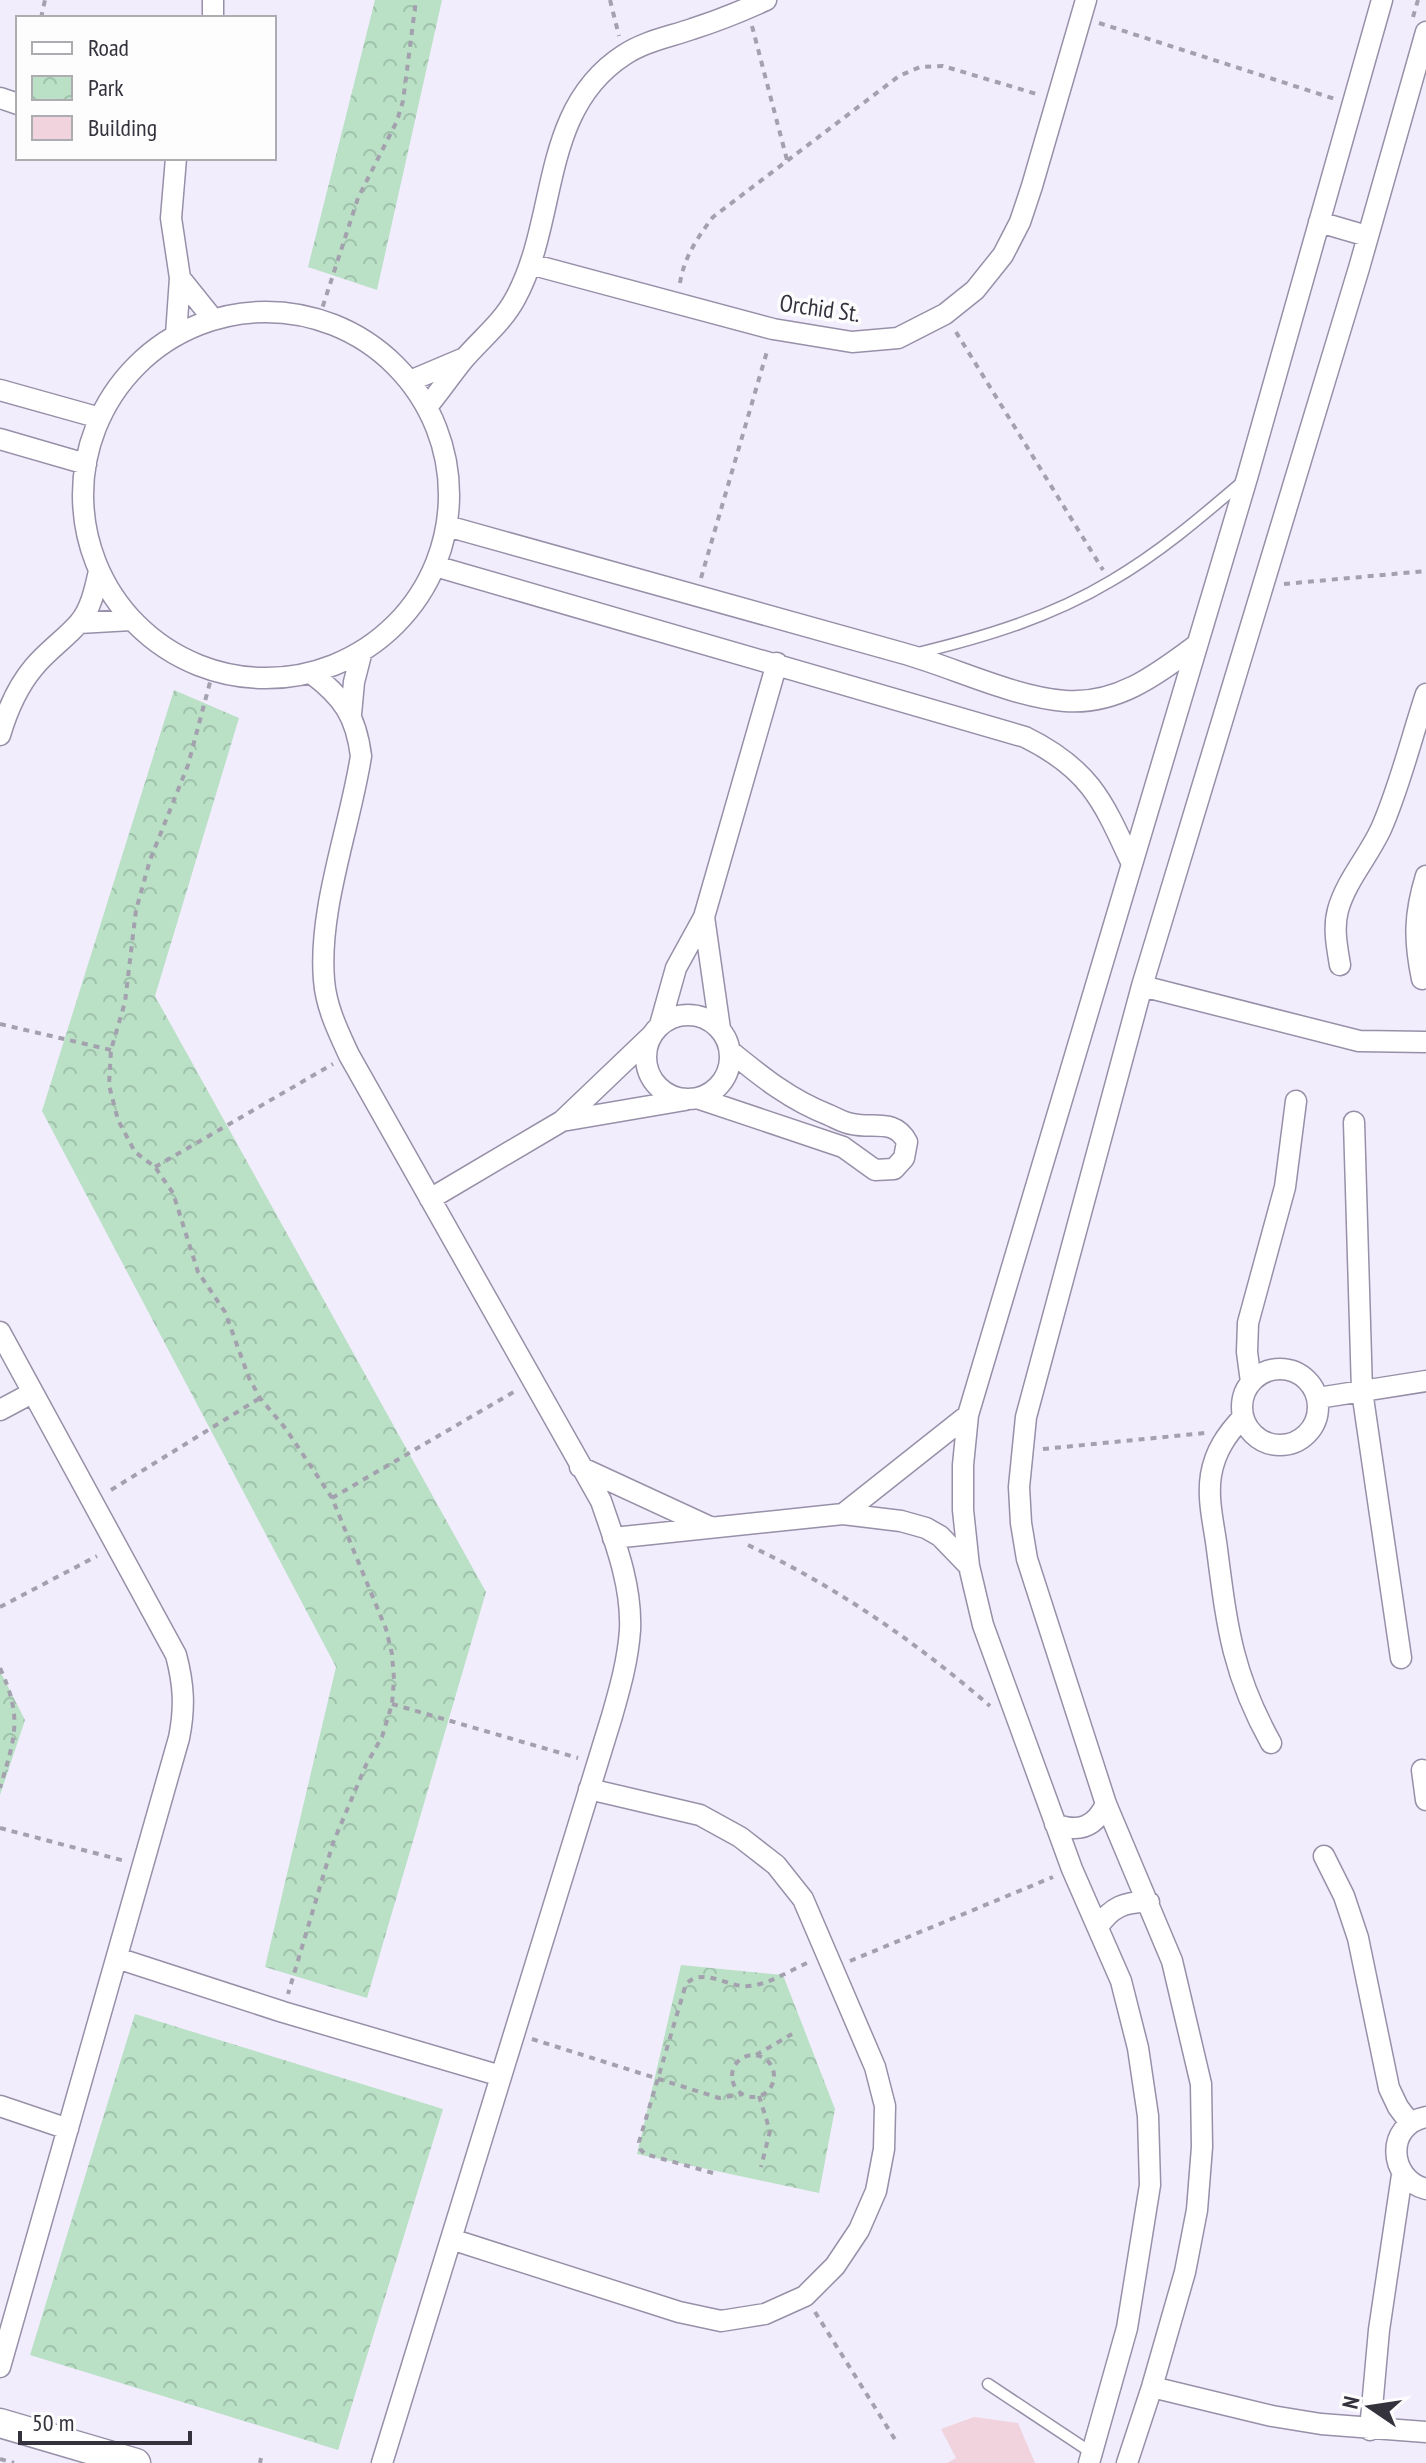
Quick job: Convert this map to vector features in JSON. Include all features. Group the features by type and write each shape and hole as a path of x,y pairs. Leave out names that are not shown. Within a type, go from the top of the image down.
{"street":[{"path":"1090,2458 1127,2328 1150,2185 1148,2116 1138,2048 1121,1981 1072,1869 983,1625 969,1566 963,1510 968,1415 1247,478 1382,0"},
{"path":"427,407 508,310 530,264 559,145 573,110 595,79 623,55 653,40 716,21 756,4"},
{"name":"Orchid St.","path":"530,264 773,329 852,342 898,338 945,314 975,290 1003,255 1020,222 1084,8"},
{"path":"1127,2463 1185,2272 1197,2210 1202,2147 1201,2084 1172,1961 1106,1804 1027,1559 1021,1523 1021,1451 1026,1417 1142,986 1356,280 1426,32"},
{"path":"176,160 171,218 180,278 176,335"},
{"path":"1319,222 1367,236"},
{"path":"180,278 213,319"},
{"path":"248,311 284,312 319,318 353,333 384,354 410,381 427,407 443,445 449,486 447,526 435,566 417,599 392,628 362,651 338,664 311,673 267,678 213,671 169,650 131,620 113,597 99,571 88,537 83,501 86,464 100,418 120,385 145,357 176,335 213,319 248,311"},
{"path":"410,381 466,357"},
{"path":"0,390 100,418"},
{"path":"0,439 86,464"},
{"path":"447,526 911,655 1031,695 1066,701 1101,699 1134,689 1195,646"},
{"path":"435,566 1025,737 1055,752 1081,773 1102,799 1132,864"},
{"path":"0,735 14,699 31,670 53,644 79,623 95,591 99,571"},
{"path":"79,623 131,620"},
{"path":"351,714 354,682 362,651"},
{"path":"730,1051 788,1097 853,1125 897,1129 907,1142 904,1158 894,1169 875,1170 843,1147 692,1100 671,1097 659,1089 650,1077 646,1064 646,1049 656,1030 676,968 704,917 777,663"},
{"path":"311,673 334,690 351,714 359,735 361,756 323,944 327,995 333,1020 349,1055 601,1501 626,1581 630,1628 624,1674 382,2463"},
{"path":"1340,965 1335,940 1337,913 1346,889 1360,869 1383,823 1426,694"},
{"path":"1422,979 1415,946 1416,913 1426,876"},
{"path":"704,917 720,1029"},
{"path":"1142,986 1359,1041 1426,1042"},
{"path":"430,1199 562,1121 671,1018 697,1016 720,1029 727,1039 730,1066 724,1081 714,1092 692,1100 562,1121"},
{"path":"1251,1382 1247,1352 1248,1323 1285,1187 1296,1101"},
{"path":"1354,1122 1362,1391 1401,1658"},
{"path":"843,1147 853,1125"},
{"path":"0,1332 176,1655 183,1682 184,1710 179,1738 0,2367"},
{"path":"1236,1424 1261,1441 1275,1445 1290,1444 1303,1438 1313,1427 1318,1413 1318,1398 1305,1377 1283,1368 1260,1374 1251,1382 1236,1424 1217,1453 1210,1477 1228,1631 1244,1689 1271,1743"},
{"path":"1318,1398 1426,1381"},
{"path":"0,1410 32,1393"},
{"path":"843,1514 968,1415"},
{"path":"580,1467 710,1527"},
{"path":"613,1538 843,1514 901,1521 926,1528 940,1536 969,1566"},
{"path":"1422,1770 1426,1800"},
{"path":"451,2239 679,2312 721,2321 765,2314 805,2296 835,2266 859,2230 876,2191 884,2149 885,2106 875,2067 803,1899 776,1865 740,1837 700,1815 589,1789"},
{"path":"1055,1824 1070,1829 1086,1827 1099,1818 1106,1804"},
{"path":"1324,1856 1344,1896 1358,1938 1389,2088 1398,2107 1418,2120 1397,2142 1395,2154 1402,2175 1379,2330 1370,2430"},
{"path":"1098,1927 1107,1914 1119,1905 1134,1901 1149,1902"},
{"path":"117,1958 283,2012 501,2076"},
{"path":"0,2106 68,2129"},
{"path":"1402,2175 1412,2184 1426,2189"},
{"path":"1152,2387 1272,2416 1370,2430 1426,2432"},
{"path":"0,2423 136,2463"}],"lane":[{"path":"911,655 979,638 1046,614 1110,582 1176,538 1247,478"},
{"path":"988,2384 1090,2458"}],"path":[{"path":"319,318 358,198 397,121 403,101 416,0"},
{"path":"610,0 623,55"},
{"path":"756,4 787,160"},
{"path":"1084,8 1352,105"},
{"path":"677,304 682,272 694,242 713,217 899,76 920,67 943,66 1057,100"},
{"path":"945,314 1110,582"},
{"path":"696,595 773,329"},
{"path":"1262,586 1426,571"},
{"path":"213,671 188,765 150,860 136,910 125,1002 111,1050 109,1085 118,1120 135,1152 155,1167 173,1193 198,1272 225,1312 249,1378 332,1498 386,1629 393,1667 392,1704 382,1737 366,1765 333,1843 283,2012"},
{"path":"0,1024 111,1050"},
{"path":"155,1167 349,1055"},
{"path":"332,1498 532,1381"},
{"path":"92,1501 260,1398"},
{"path":"1021,1451 1236,1424"},
{"path":"710,1527 795,1567 874,1615 991,1707"},
{"path":"0,1607 117,1546"},
{"path":"0,1668 12,1694 16,1717 14,1740 0,1788"},
{"path":"392,1704 597,1764"},
{"path":"0,1828 143,1866"},
{"path":"713,2173 645,2154 639,2142 686,1984 692,1978 701,1976 754,1986 830,1961 1072,1869"},
{"path":"514,2034 719,2098 743,2094 759,2096 771,2087 774,2071 764,2058 748,2055 735,2066 733,2082 743,2094"},
{"path":"756,2055 792,2034"},
{"path":"759,2096 770,2131 761,2167"},
{"path":"805,2296 896,2441"},
{"path":"0,2459 14,2463"}],"green space":[{"path":"375,0 442,0 377,290 308,267"},
{"path":"174,690 239,718 155,996 486,1592 367,1998 265,1967 336,1667 42,1111"},
{"path":"0,1671 25,1720 0,1795"},
{"path":"681,1965 783,1975 835,2109 819,2193 637,2154"},
{"path":"135,2014 443,2109 338,2450 30,2355"}],"building":[{"path":"974,2417 1018,2423 1035,2463 947,2463 956,2458 941,2429"}]}
